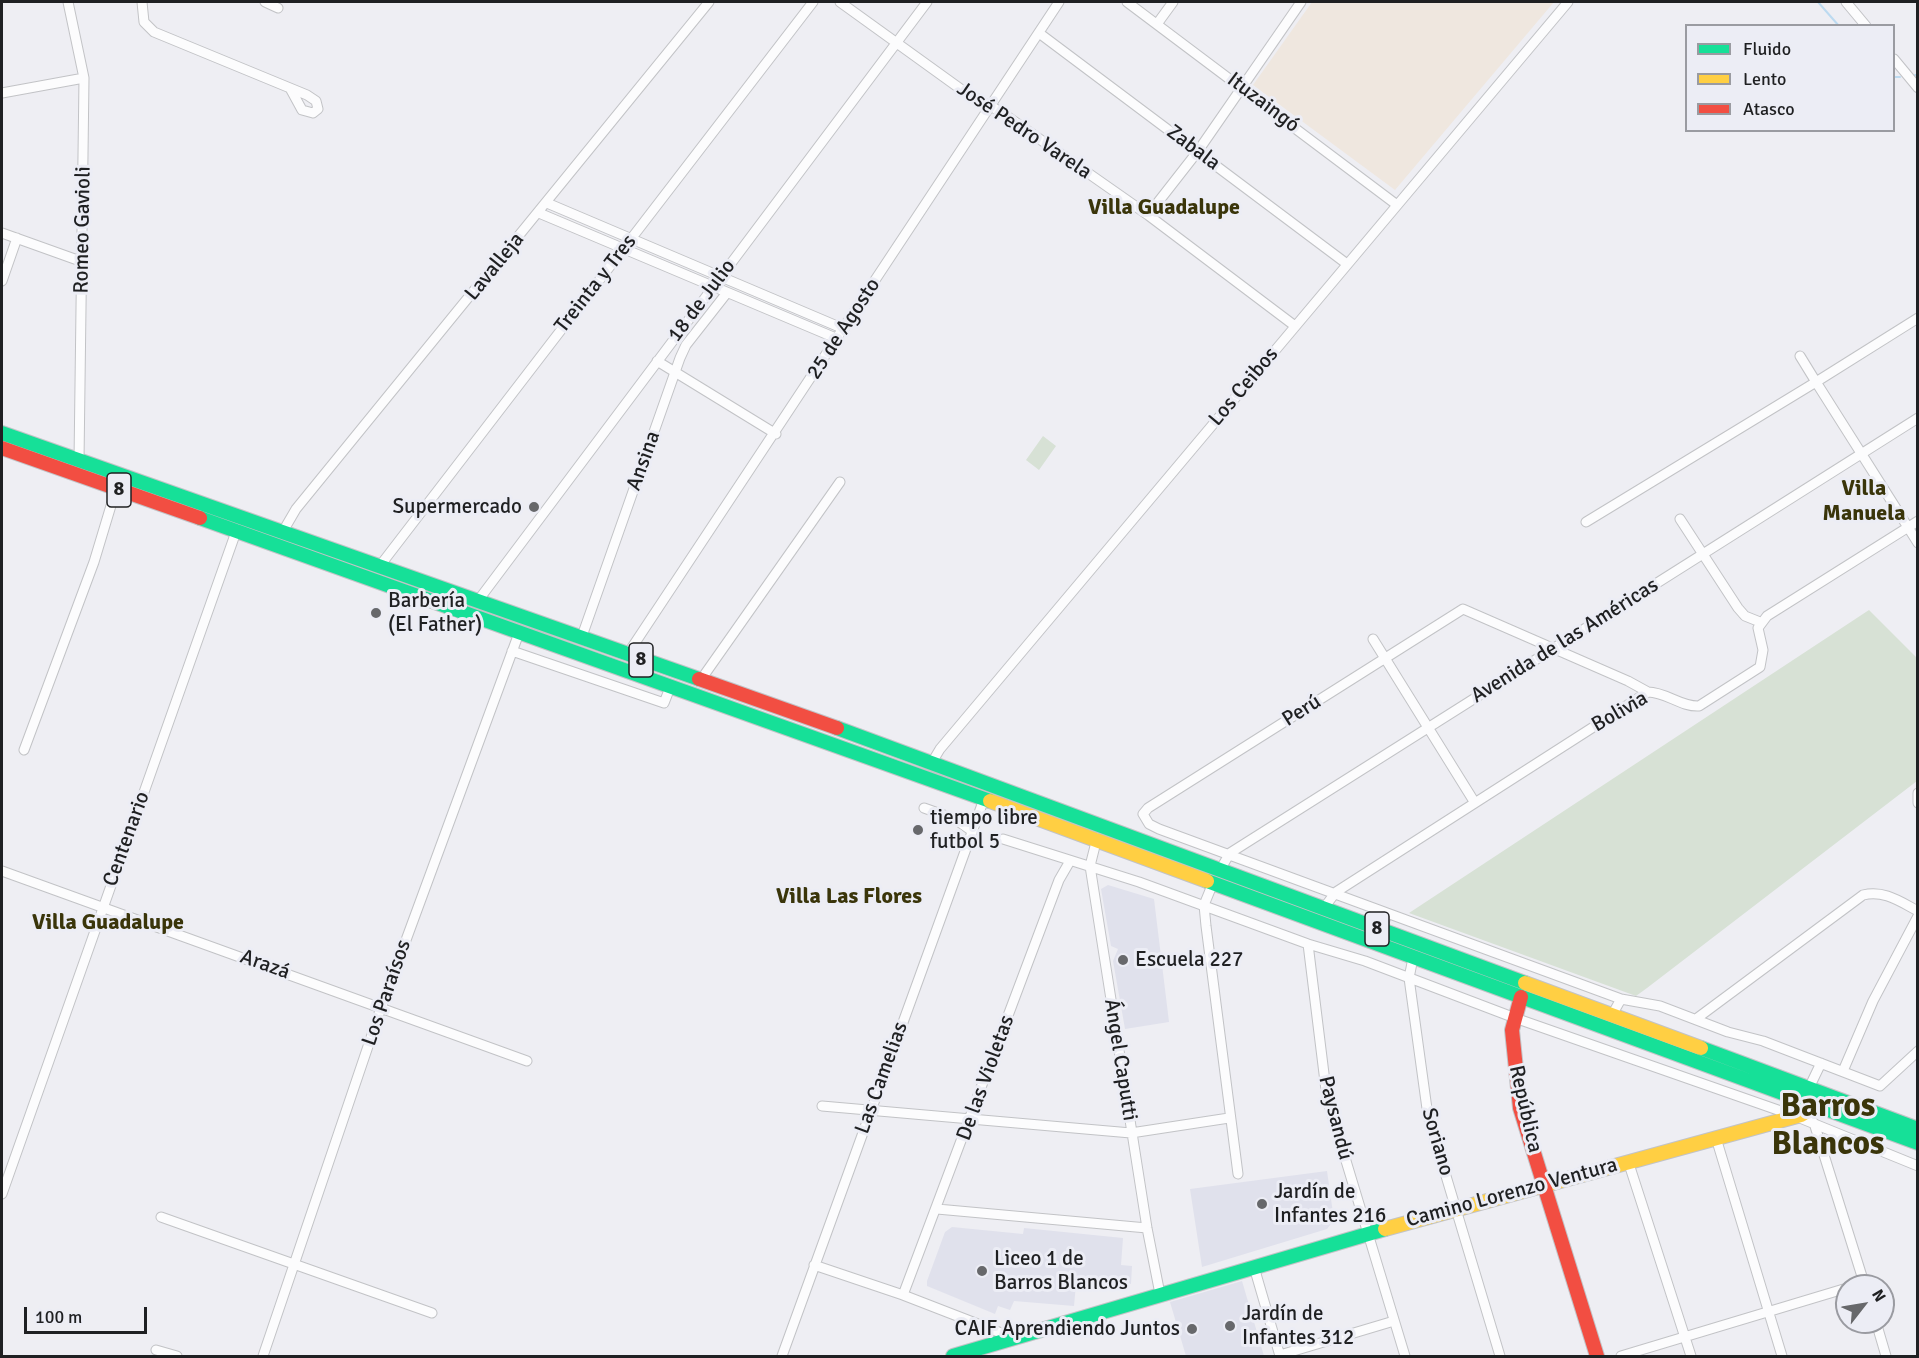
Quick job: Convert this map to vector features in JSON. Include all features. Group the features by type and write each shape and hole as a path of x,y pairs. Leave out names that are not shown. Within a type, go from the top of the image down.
{"main road":[{"name":"8","path":"2,434 79,461 519,633 926,777 1744,1080 1813,1108 1917,1143"},
{"name":"8","path":"2,448 116,489 239,525 282,533 627,655 1220,870 1917,1129"},
{"name":"República","path":"1521,997 1512,1042 1519,1098 1597,1356"},
{"name":"Camino Lorenzo Ventura","path":"953,1356 1369,1233 1795,1116 1813,1108"}],"street":[{"name":"Romeo Gavioli","path":"68,2 84,78 79,461"},
{"path":"142,2 144,22 154,32 290,88"},
{"path":"265,2 278,8"},
{"name":"Lavalleja","path":"282,533 296,509 709,2"},
{"name":"Treinta y Tres","path":"379,567 813,2"},
{"name":"José Pedro Varela","path":"840,2 895,43 1148,215 1294,326"},
{"name":"18 de Julio","path":"477,602 927,2"},
{"name":"25 de Agosto","path":"627,655 776,434 989,105 1059,2"},
{"name":"Ituzaingó","path":"1127,2 1397,205"},
{"path":"1157,24 1173,2"},
{"path":"1148,215 1198,151 1301,2"},
{"name":"Los Ceibos","path":"926,777 940,749 1568,2"},
{"path":"1846,2 1864,24"},
{"name":"Zabala","path":"1039,33 1347,264"},
{"path":"1895,61 1917,88"},
{"path":"2,93 84,78"},
{"path":"547,203 844,329"},
{"path":"539,213 726,294 838,339"},
{"path":"2,233 83,262"},
{"path":"2,281 17,238"},
{"name":"Ansina","path":"582,639 686,345 726,294"},
{"path":"1586,522 1917,318"},
{"path":"1800,356 1917,543"},
{"path":"657,361 776,434"},
{"name":"Avenida de las Américas","path":"1220,870 1230,853 1917,418"},
{"path":"700,681 840,482"},
{"path":"24,750 94,562 116,489"},
{"path":"1680,519 1701,554 1745,616 1760,622 1917,521"},
{"name":"Centenario","path":"2,1194 239,525"},
{"name":"Perú","path":"1230,853 1159,829 1149,824 1143,814 1148,808 1463,609 1554,649"},
{"name":"Bolivia","path":"1323,909 1336,892 1648,692 1657,692 1690,706 1699,706 1754,673 1762,658 1758,635 1760,622"},
{"name":"Los Paraísos","path":"263,1356 381,1008 519,633"},
{"path":"1372,639 1474,802"},
{"path":"1554,649 1648,692"},
{"path":"512,651 664,703 671,685"},
{"path":"1917,793 1917,803"},
{"name":"Las Camelias","path":"782,1356 984,799"},
{"path":"924,808 955,819 972,831"},
{"name":"Ángel Caputti","path":"1101,827 1090,866 1146,1228 1160,1294"},
{"path":"1003,838 1204,905 1515,1018 1795,1116 1917,1166"},
{"path":"1230,853 1294,879 1336,892 1362,906 1387,913 1621,999 1660,1006 1880,1086 1917,1050"},
{"name":"De las Violetas","path":"903,1295 972,1118 1059,880 1070,861"},
{"name":"Arazá","path":"2,871 527,1061"},
{"path":"1213,883 1204,905 1238,1174"},
{"path":"1696,1019 1863,895 1875,892 1886,894 1917,911"},
{"path":"1382,930 1387,913"},
{"path":"1844,1071 1873,1001 1917,916"},
{"name":"Paysandú","path":"1308,944 1327,1098 1405,1356"},
{"name":"Soriano","path":"1413,958 1409,978 1428,1116 1500,1356"},
{"path":"1612,1015 1621,999"},
{"path":"1679,1075 1685,1059"},
{"path":"1809,1088 1821,1063"},
{"path":"1738,1097 1744,1080"},
{"path":"1822,1094 1813,1108 1814,1125 1859,1274"},
{"path":"822,1106 1131,1133 1230,1118"},
{"path":"1716,1138 1782,1356"},
{"path":"1628,1161 1691,1356"},
{"path":"937,1209 1146,1228"},
{"path":"161,1217 432,1313"},
{"path":"814,1265 903,1295 1014,1338"},
{"path":"1254,1267 1280,1356 1394,1321"},
{"path":"1621,1356 1835,1292"},
{"path":"1880,1334 1886,1356"},
{"path":"156,1350 177,1356"}],"shaded area":[{"path":"1312,2 1554,2 1395,190 1253,85"},
{"path":"1043,436 1056,446 1039,470 1026,460"},
{"path":"1869,610 1917,658 1917,781 1636,996 1409,913"},
{"path":"1108,885 1154,899 1169,1022 1125,1029 1113,961 1118,949 1111,946 1101,889"},
{"name":"Jardín de Infantes 216","path":"1327,1171 1334,1220 1327,1229 1202,1267 1190,1189"},
{"path":"952,1227 1023,1234 1024,1228 1123,1238 1121,1265 1132,1266 1131,1284 1085,1279 1085,1284 1076,1284 1074,1306 1014,1301 1010,1310 998,1306 995,1314 927,1286 945,1232"},
{"name":"Jardín de Infantes 312","path":"1242,1281 1264,1356 1186,1356 1170,1302"}],"waterway":[{"path":"1818,2 1837,24"},
{"path":"1895,77 1900,77"}],"traffic: fast":[{"path":"2,433 699,679"},
{"path":"200,518 990,801"},
{"path":"837,728 1525,983"},
{"path":"1207,881 1918,1143"},
{"path":"1701,1048 1918,1129"},
{"path":"953,1356 1385,1229"}],"traffic: slow":[{"path":"990,801 1207,881"},
{"path":"1525,983 1701,1048"},
{"path":"1385,1229 1801,1115 1816,1106"}],"traffic: jam":[{"path":"2,448 200,518"},
{"path":"699,679 837,728"},
{"path":"1521,997 1512,1030 1520,1108 1597,1356"}],"place":[{"name":"Supermercado","path":"534,507"},
{"name":"Barbería (El Father)","path":"376,613"},
{"name":"tiempo libre futbol 5","path":"918,830"},
{"name":"Escuela 227","path":"1123,960"},
{"name":"Jardín de Infantes 216","path":"1262,1204"},
{"name":"Liceo 1 de Barros Blancos","path":"982,1271"},
{"name":"Jardín de Infantes 312","path":"1230,1326"},
{"name":"CAIF Aprendiendo Juntos","path":"1192,1329"}],"district":[{"name":"Villa Guadalupe","path":"1164,208"},
{"name":"Villa Manuela","path":"1864,502"},
{"name":"Villa Las Flores","path":"849,897"},
{"name":"Villa Guadalupe","path":"108,923"},
{"name":"Barros Blancos","path":"1828,1126"}]}
